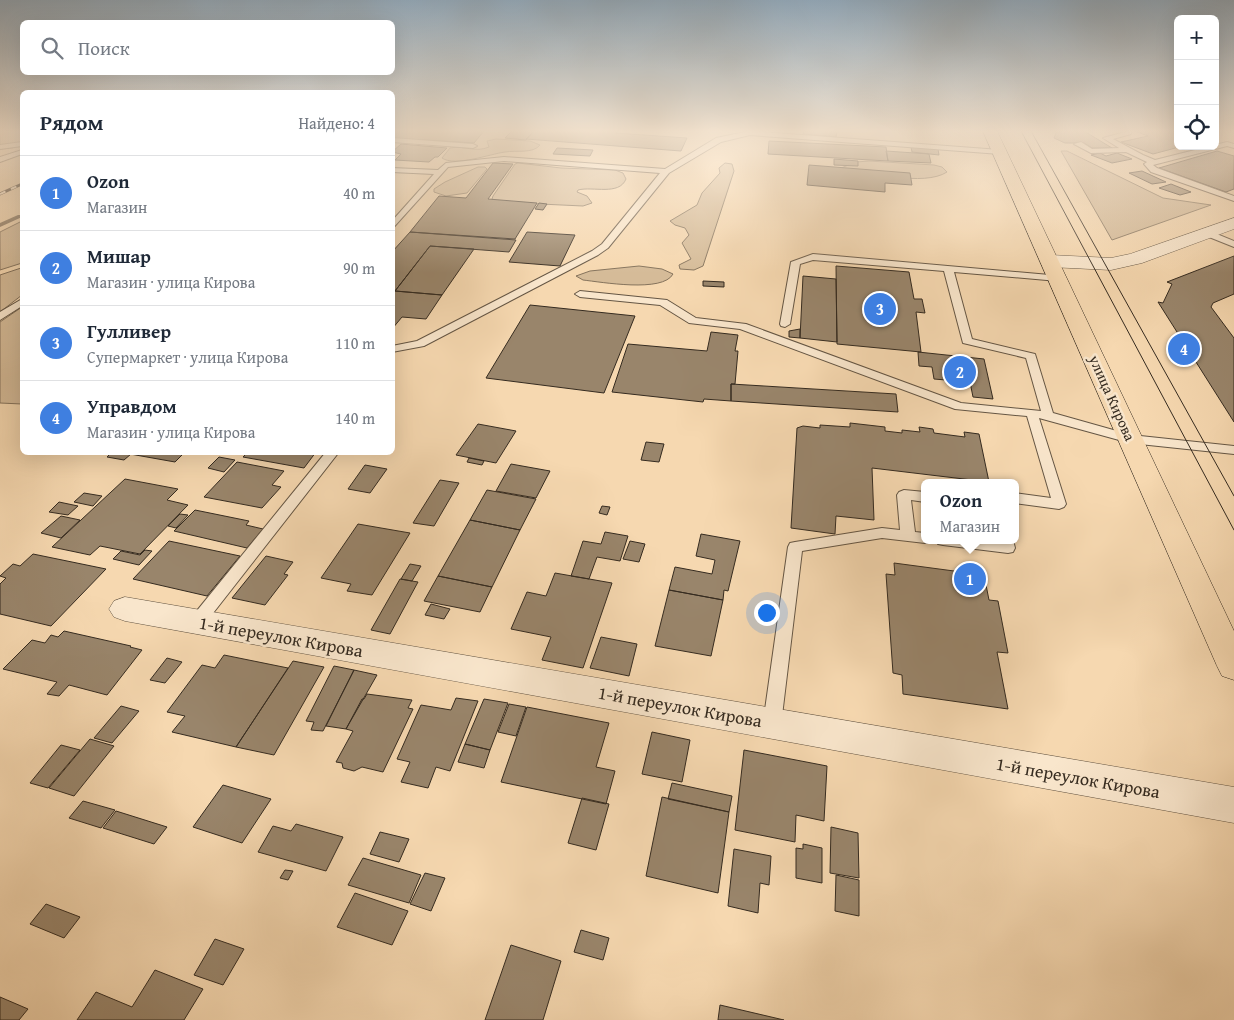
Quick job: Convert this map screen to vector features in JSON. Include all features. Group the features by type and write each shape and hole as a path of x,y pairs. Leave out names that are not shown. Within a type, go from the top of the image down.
{"main road":[{"name":"улица Кирова","path":"1012,179 1234,666"}],"street":[{"path":"1054,269 1111,264 1135,259 1234,223"},
{"name":"1-й переулок Кирова","path":"125,610 1234,805"}],"lane":[{"path":"395,224 434,179"},
{"path":"395,348 420,344 595,253 605,246 660,179"},
{"path":"1178,179 1234,199"},
{"path":"1207,233 1234,244"},
{"path":"785,324 796,262 813,257 948,268 1054,269"},
{"path":"948,268 967,341 1031,356 1048,415"},
{"path":"580,294 663,302 693,321 742,326 959,406 1048,415 1130,439 1234,450"},
{"path":"0,317 20,303"},
{"path":"1019,499 1060,504 1032,413"},
{"path":"197,622 331,455"},
{"path":"908,536 904,495 921,497"},
{"path":"772,724 795,547 882,533 921,538"},
{"path":"976,544 1008,548 1007,544"}],"shaded area":[{"path":"452,179 479,179 467,193 446,196 434,192 434,189"},
{"path":"505,179 626,179 623,184 612,189 578,190 577,192 587,196 592,203 583,206 497,202 492,199"},
{"path":"715,179 732,179 703,266 694,270 680,269 679,265 691,259 682,243 689,235 685,228 675,225 670,221 697,205 702,193"},
{"path":"1077,179 1123,179 1163,198 1211,205 1112,240"},
{"path":"20,222 20,264 0,270 0,232"},
{"path":"639,266 662,269 673,274 667,280 645,285 583,280 576,276 590,271"},
{"path":"20,268 20,297 0,312 0,275"},
{"path":"20,308 20,404 0,403 0,322"}],"building":[{"path":"481,179 503,179 488,199 537,203 515,239 410,232 439,196 466,198"},
{"path":"808,179 911,179 912,185 885,183 885,192 807,185"},
{"path":"1141,179 1159,179 1166,182 1152,184"},
{"path":"1189,179 1234,179 1234,189 1226,192"},
{"path":"1171,184 1191,192 1180,195 1159,188"},
{"path":"539,203 547,204 543,210 535,209"},
{"path":"410,232 516,240 509,252 430,246 395,291 395,249"},
{"path":"527,232 575,235 560,266 509,262"},
{"path":"430,246 474,249 442,295 395,291"},
{"path":"1234,256 1234,294 1213,303 1211,307 1234,338 1234,422 1158,302 1163,303 1172,284 1167,282"},
{"path":"836,266 909,272 914,299 922,299 925,313 916,312 921,352 837,344"},
{"path":"803,276 836,279 837,342 800,338"},
{"path":"703,281 724,282 724,287 703,286"},
{"path":"395,291 442,295 426,319 402,317 395,325"},
{"path":"530,305 635,316 604,393 486,378"},
{"path":"800,329 800,338 789,337 789,331"},
{"path":"711,332 738,335 735,351 738,351 735,384 731,384 731,401 704,399 703,402 612,392 628,344 707,351"},
{"path":"918,352 984,359 993,399 973,397 970,382 934,379 932,367 919,366"},
{"path":"731,384 896,394 898,412 731,401"},
{"path":"850,423 885,427 885,431 902,433 902,430 920,432 919,427 933,429 934,433 965,437 964,432 979,434 988,479 964,479 872,468 874,520 836,516 835,534 791,528 797,428 803,426 820,428 820,425 850,427"},
{"path":"478,424 516,431 496,463 456,455"},
{"path":"646,442 664,444 659,462 641,460"},
{"path":"109,455 130,455 124,460 107,457"},
{"path":"136,455 182,455 175,462"},
{"path":"245,455 314,455 304,468 243,457"},
{"path":"219,457 235,460 224,472 208,468"},
{"path":"469,458 484,461 482,465 467,462"},
{"path":"237,462 284,471 272,485 281,487 262,508 204,497"},
{"path":"511,464 550,471 536,498 496,491"},
{"path":"365,465 387,469 370,493 348,489"},
{"path":"125,479 178,489 167,500 188,505 140,554 100,546 90,555 52,547"},
{"path":"440,480 459,483 434,526 413,523"},
{"path":"487,490 536,499 520,530 470,520"},
{"path":"84,493 102,496 93,506 74,502"},
{"path":"59,502 78,506 68,515 49,512"},
{"path":"602,506 610,507 607,515 599,513"},
{"path":"195,510 249,521 246,525 263,529 247,548 174,531"},
{"path":"180,514 188,515 176,528 168,526"},
{"path":"61,516 80,520 61,538 41,533"},
{"path":"470,520 520,530 492,587 438,576"},
{"path":"358,524 410,533 372,595 347,591 351,584 321,578"},
{"path":"605,532 628,536 620,561 597,557 589,579 571,576 583,541 601,544"},
{"path":"701,534 740,541 728,591 724,590 723,600 669,590 675,567 712,574 715,560 696,556"},
{"path":"169,541 240,556 207,596 133,579"},
{"path":"630,541 645,544 639,562 623,559"},
{"path":"145,550 152,551 139,565 113,559 121,551 140,555"},
{"path":"33,554 106,569 51,626 0,614 0,584 6,578 0,576 13,564 20,566"},
{"path":"266,556 293,562 284,574 288,575 265,605 232,598"},
{"path":"894,563 984,575 989,600 998,601 1008,653 997,652 1008,709 903,694 902,675 893,673 886,574 895,575"},
{"path":"410,564 421,566 412,581 401,579"},
{"path":"555,573 612,583 583,668 542,660 551,637 511,629 527,592 546,596"},
{"path":"438,576 492,587 480,612 424,601"},
{"path":"400,579 418,582 390,634 371,630"},
{"path":"669,590 723,600 711,656 655,646"},
{"path":"431,604 450,609 444,619 425,615"},
{"path":"64,631 142,650 107,695 69,685 59,696 47,694 57,682 3,669 32,640 45,643 51,635 58,637"},
{"path":"601,637 637,644 629,676 590,668"},
{"path":"224,655 288,668 236,747 172,732 185,716 167,712 202,665 215,668"},
{"path":"167,658 182,662 165,683 150,680"},
{"path":"293,661 324,667 274,755 236,747"},
{"path":"334,666 354,670 323,731 311,730 314,722 306,721"},
{"path":"354,670 377,675 346,729 326,726"},
{"path":"367,694 412,700 408,708 413,709 383,772 362,767 354,771 343,768 342,763 336,762 353,731 346,729 362,699"},
{"path":"456,698 478,701 450,771 436,767 428,788 401,782 410,762 397,759 421,705 451,710"},
{"path":"484,699 508,703 490,750 465,744"},
{"path":"509,704 526,707 516,736 498,732"},
{"path":"121,706 139,711 112,743 94,738"},
{"path":"527,707 609,723 596,767 615,771 606,804 501,782"},
{"path":"652,732 690,740 682,782 642,774"},
{"path":"90,739 114,746 74,796 49,788"},
{"path":"465,744 490,750 484,768 458,762"},
{"path":"61,745 80,750 48,788 30,783"},
{"path":"744,750 827,766 824,821 796,815 795,842 735,830"},
{"path":"672,783 732,796 729,812 668,799"},
{"path":"223,785 271,799 242,843 193,827"},
{"path":"662,797 729,812 718,893 646,876"},
{"path":"582,798 609,804 596,850 568,843"},
{"path":"83,801 115,810 101,828 69,818"},
{"path":"116,811 167,827 154,844 103,828"},
{"path":"296,824 343,837 326,871 258,852 273,826 291,831"},
{"path":"831,827 858,833 859,878 830,873"},
{"path":"380,832 409,839 399,862 370,854"},
{"path":"803,844 822,848 822,883 796,878 796,848 803,849"},
{"path":"734,849 771,856 769,885 760,883 758,913 728,906"},
{"path":"363,858 421,875 409,903 348,885"},
{"path":"285,870 293,871 288,880 280,878"},
{"path":"425,873 445,878 431,911 410,904"},
{"path":"836,875 859,880 859,916 835,911"},
{"path":"355,893 408,911 392,945 337,927"},
{"path":"46,904 80,917 64,938 30,924"},
{"path":"581,930 609,938 603,960 574,952"},
{"path":"215,939 244,949 223,985 194,975"},
{"path":"511,945 561,961 543,1020 485,1020"},
{"path":"155,970 203,989 184,1020 77,1020 96,992 132,1007"},
{"path":"0,997 28,1009 19,1020 0,1020"},
{"path":"720,1005 784,1020 718,1020"}],"waterway":[{"path":"0,225 20,216"}],"tram line":[{"path":"1046,179 1234,530"},
{"path":"1057,179 1234,496"}],"railway":[{"path":"0,194 20,185"}],"place":[{"name":"Гулливер","path":"880,309"},
{"name":"Управдом","path":"1184,349"},
{"name":"Мишар","path":"960,372"},
{"name":"Ozon","path":"970,579"}]}
